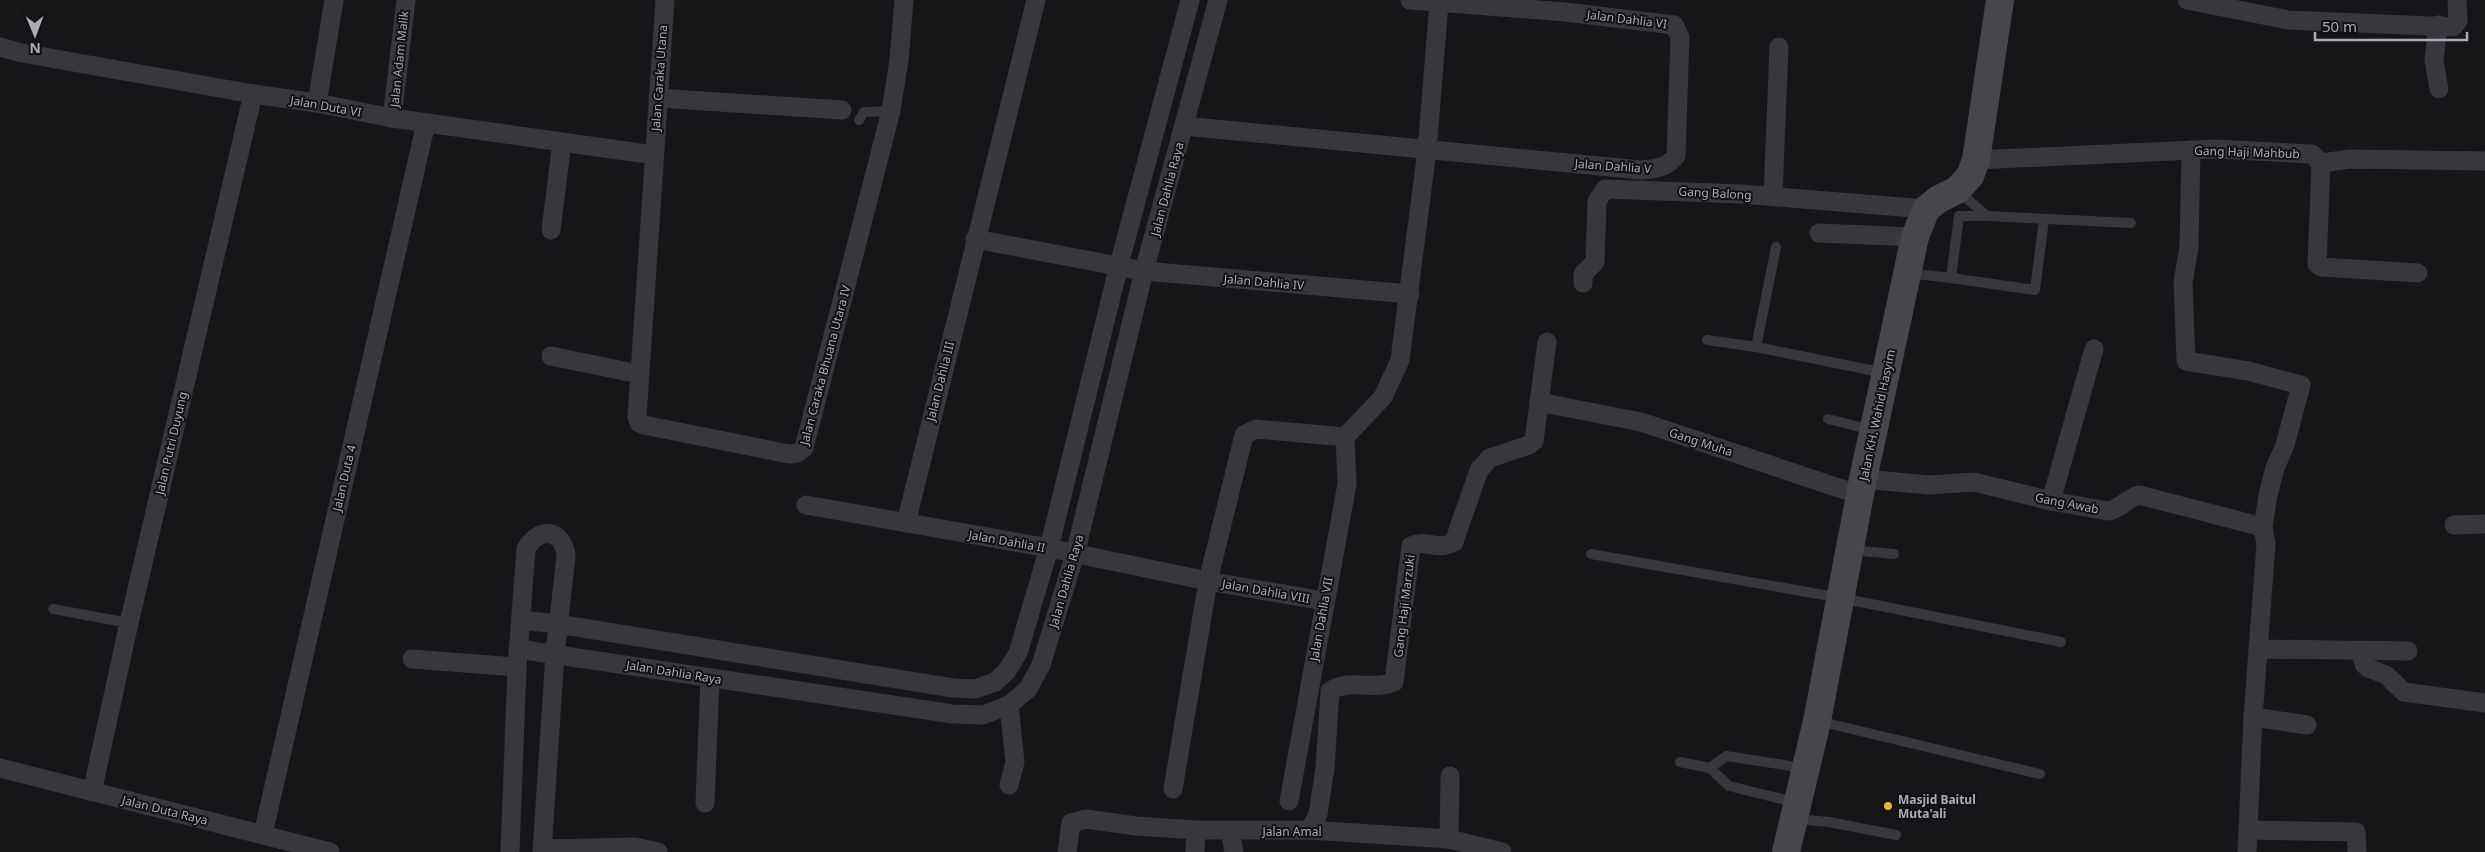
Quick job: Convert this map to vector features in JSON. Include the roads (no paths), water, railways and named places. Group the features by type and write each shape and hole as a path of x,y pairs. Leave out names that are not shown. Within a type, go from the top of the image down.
{"street":[{"path":"317,103 334,0"},
{"name":"Jalan Adam Malik","path":"392,118 406,0"},
{"name":"Jalan Caraka Utana","path":"654,155 665,0"},
{"name":"Jalan Caraka Bhuana Utara IV","path":"654,155 639,374 637,417 639,423 789,454 797,453 804,448 891,110 899,60 904,0"},
{"name":"Jalan Dahlia III","path":"906,523 975,239 1036,0"},
{"name":"Jalan Dahlia Raya","path":"521,620 558,624 953,688 975,689 995,682 1006,672 1018,653 1049,548 1119,265 1190,0"},
{"name":"Jalan Dahlia Raya","path":"412,659 518,658 555,654 953,714 983,715 1009,705 1028,688 1041,665 1075,554 1144,271 1218,0"},
{"name":"Jalan Dahlia VI","path":"1410,0 1439,3 1566,6 1667,22 1674,25 1680,37"},
{"path":"1926,209 1939,199 1957,190 1970,176 1976,160 2000,0"},
{"path":"2188,0 2288,20 2446,26 2458,21 2457,0"},
{"path":"1173,789 1208,582 1240,444 1244,435 1256,429 1345,437 1372,411 1390,385 1400,360 1428,150 1439,3"},
{"path":"2439,89 2434,60 2446,26"},
{"name":"Jalan Dahlia V","path":"1184,126 1641,170 1664,166 1670,163 1676,156 1680,37"},
{"name":"Jalan Duta VI","path":"0,47 22,53 253,94 317,103 392,118 654,155"},
{"path":"1773,196 1779,47"},
{"name":"Jalan Putri Duyung","path":"92,792 129,623 253,94"},
{"path":"658,98 842,110"},
{"name":"Jalan Duta 4","path":"269,836 426,123"},
{"path":"551,230 562,142"},
{"name":"Gang Haji Mahbub","path":"1976,160 2216,149 2312,154 2320,163"},
{"path":"2191,150 2189,247 2183,282 2186,360 2248,371 2302,384 2285,444 2274,468 2263,527 2266,544 2252,717 2247,852"},
{"path":"2418,274 2321,267 2317,264 2320,163 2351,159 2485,161"},
{"name":"Gang Balong","path":"1583,283 1583,274 1595,262 1597,201 1605,190 1773,196 1926,209"},
{"name":"Jalan KH. Wahid Hasyim","path":"1786,852 1817,721 1862,487 1907,273 1915,237 1926,209"},
{"path":"1819,233 1915,237"},
{"path":"975,239 1119,265"},
{"name":"Jalan Dahlia IV","path":"1119,265 1144,271 1410,294"},
{"path":"1539,402 1547,342"},
{"path":"2051,501 2094,349"},
{"path":"551,356 639,374"},
{"name":"Gang Muha","path":"1539,402 1641,422 1862,487"},
{"name":"Gang Haji Marzuki","path":"1310,830 1318,814 1325,768 1330,691 1345,685 1381,686 1394,682 1412,546 1422,543 1439,547 1454,542 1479,470 1490,458 1528,445 1534,441 1539,402"},
{"name":"Jalan Dahlia VII","path":"1289,801 1346,484 1345,437"},
{"name":"Gang Awab","path":"1862,487 1974,482 2051,501 2108,511 2114,511 2130,498 2139,495 2263,527"},
{"name":"Jalan Dahlia II","path":"806,505 1049,548 1208,582"},
{"path":"2454,525 2485,524"},
{"path":"510,852 518,658 526,550 532,539 544,533 558,537 564,546 566,556 555,654 543,851 635,847 658,852"},
{"name":"Jalan Dahlia VIII","path":"1208,582 1324,601"},
{"path":"2258,649 2408,651"},
{"path":"2362,651 2364,664 2368,668 2386,675 2404,692 2485,703"},
{"path":"705,803 710,678"},
{"path":"1009,705 1015,762 1009,785"},
{"path":"2252,717 2307,725"},
{"name":"Jalan Duta Raya","path":"0,768 330,852"},
{"path":"1449,840 1450,776"},
{"name":"Jalan Amal","path":"1067,852 1071,823 1080,819 1196,830 1310,830 1449,840 1502,852"},
{"path":"1195,852 1196,830"},
{"path":"2248,830 2356,832 2357,852"},
{"path":"1230,831 1234,852"}],"lane":[{"path":"859,120 864,112 891,110"},
{"path":"1957,190 1987,216"},
{"path":"1952,278 1959,216 2131,223"},
{"path":"1907,273 2035,290 2044,219"},
{"path":"1756,347 1776,247"},
{"path":"1707,340 1756,347 1886,373"},
{"path":"1828,419 1875,430"},
{"path":"1850,550 1894,554"},
{"path":"1591,554 1840,598 2062,642"},
{"path":"53,609 129,623"},
{"path":"1817,721 2040,774"},
{"path":"1710,768 1726,756 1806,768"},
{"path":"1680,762 1710,768 1729,786 1796,811 1829,822 1896,835"}],"place":[{"name":"Masjid Baitul Muta'ali","path":"1888,806"}]}
